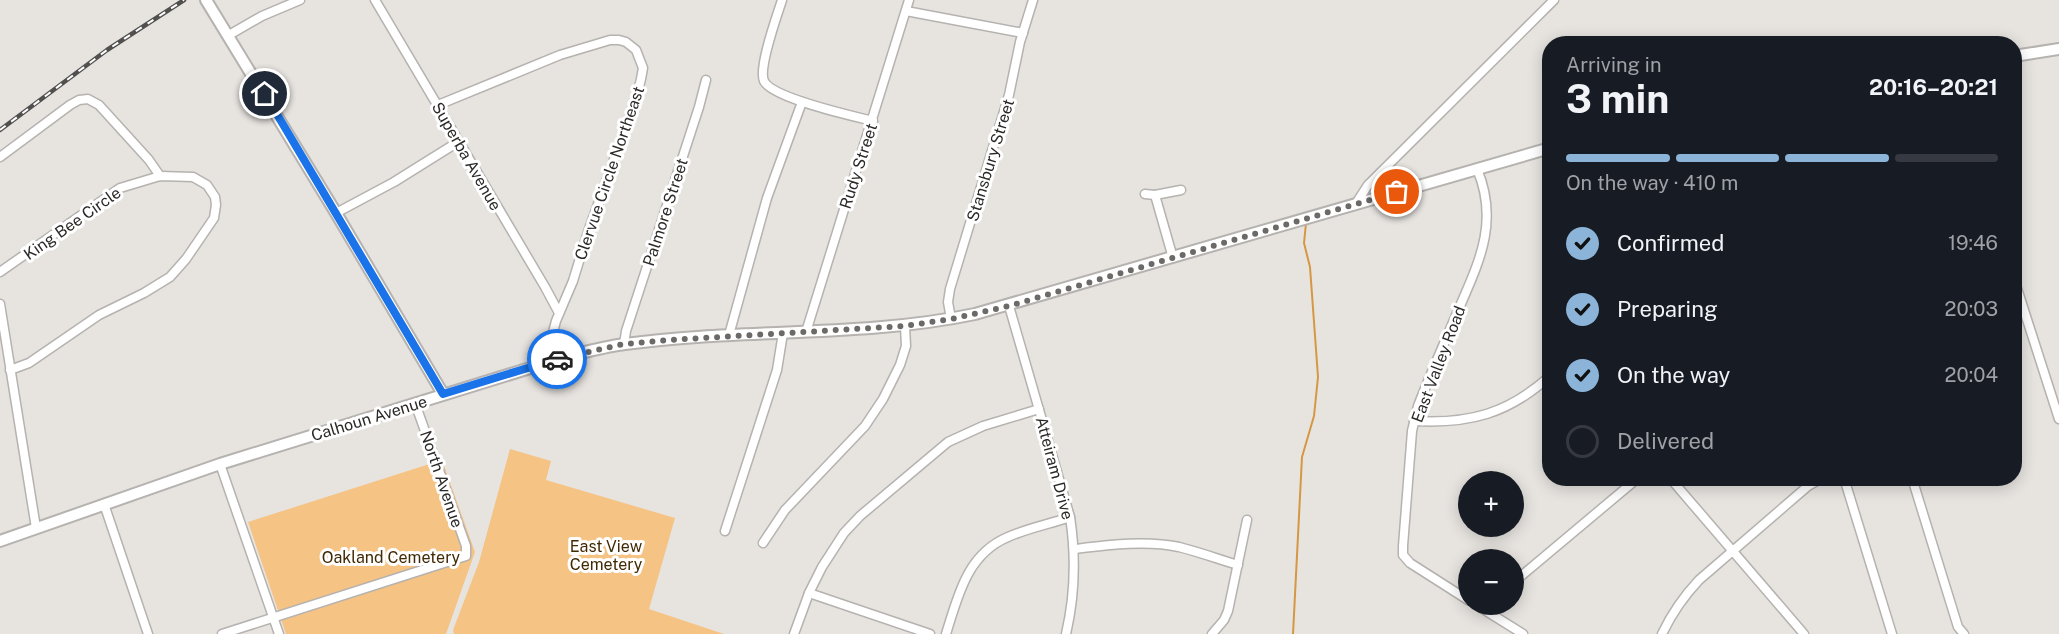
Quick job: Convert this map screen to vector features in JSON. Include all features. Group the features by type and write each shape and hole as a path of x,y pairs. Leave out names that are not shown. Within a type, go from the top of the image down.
{"street":[{"path":"206,0 443,394"},
{"path":"229,35 262,16 300,0"},
{"name":"Superba Avenue","path":"375,0 559,313"},
{"path":"782,0 763,66 763,80 768,88 802,102 873,121"},
{"name":"Rudy Street","path":"806,332 909,0"},
{"name":"Stansbury Street","path":"951,319 948,302 950,290 1009,95 1033,0"},
{"path":"1355,205 1368,185 1554,0"},
{"path":"906,11 1023,33"},
{"name":"Clervue Circle Northeast","path":"438,105 560,55 595,44 619,40 631,45 641,59 643,68 637,95 573,281 559,313 545,362"},
{"path":"2022,55 2059,49"},
{"name":"Palmore Street","path":"624,344 626,331 676,180 705,80"},
{"path":"0,157 70,105 79,100 88,99 99,105 149,160 160,176"},
{"path":"729,335 768,198 802,102"},
{"path":"336,213 394,182 458,142"},
{"name":"Calhoun Avenue","path":"0,541 220,464 545,362 624,344 729,335 905,326 951,319 1009,306 1542,150"},
{"name":"East Valley Road","path":"1458,594 1410,563 1403,555 1406,488 1414,421 1425,387 1482,253 1487,212 1482,179 1478,169"},
{"name":"King Bee Circle","path":"0,272 120,188 160,176 193,177 207,185 215,197 214,218 186,259 170,277 99,315 29,363 10,370"},
{"path":"1145,194 1155,195 1181,190"},
{"path":"1155,195 1173,258"},
{"path":"0,304 36,528"},
{"path":"2022,304 2059,419"},
{"name":"Atteiram Drive","path":"1009,306 1070,517 1075,549 1066,634"},
{"path":"763,543 785,510 865,426 883,399 900,365 906,346 905,326"},
{"path":"724,531 774,380 783,333"},
{"path":"1414,421 1458,421 1492,413 1522,399 1542,383"},
{"name":"North Avenue","path":"274,618 463,558 466,555 466,546 415,403"},
{"path":"794,634 809,593 822,567 844,532 860,516 948,442 973,430 1039,409"},
{"path":"220,464 279,634"},
{"path":"1524,574 1628,486"},
{"path":"1677,486 1804,634"},
{"path":"1662,634 1684,596 1808,486"},
{"path":"1846,486 1892,634"},
{"path":"1914,486 1958,627 1964,634"},
{"path":"104,504 148,634"},
{"path":"946,634 966,576 982,554 1008,537 1070,517"},
{"path":"1212,634 1228,611 1247,520"},
{"path":"1075,549 1162,545 1177,547 1238,565"},
{"path":"809,593 930,634"},
{"path":"1492,615 1522,634"},
{"path":"222,634 274,618"}],"green space":[{"name":"East View Cemetery","path":"510,449 551,461 546,480 675,518 649,609 724,634 454,634 453,630 479,562"},
{"name":"Oakland Cemetery","path":"442,460 475,552 446,634 286,634 248,522"}],"waterway":[{"path":"1293,634 1302,457 1314,416 1318,377 1310,267 1304,243 1306,223"}],"railway":[{"path":"0,130 107,50 184,0"}],"way so far":[{"path":"557,359 624,344 729,335 905,326 951,319 1009,306 1397,192"}],"route":[{"path":"265,94 443,394 557,359"}]}
